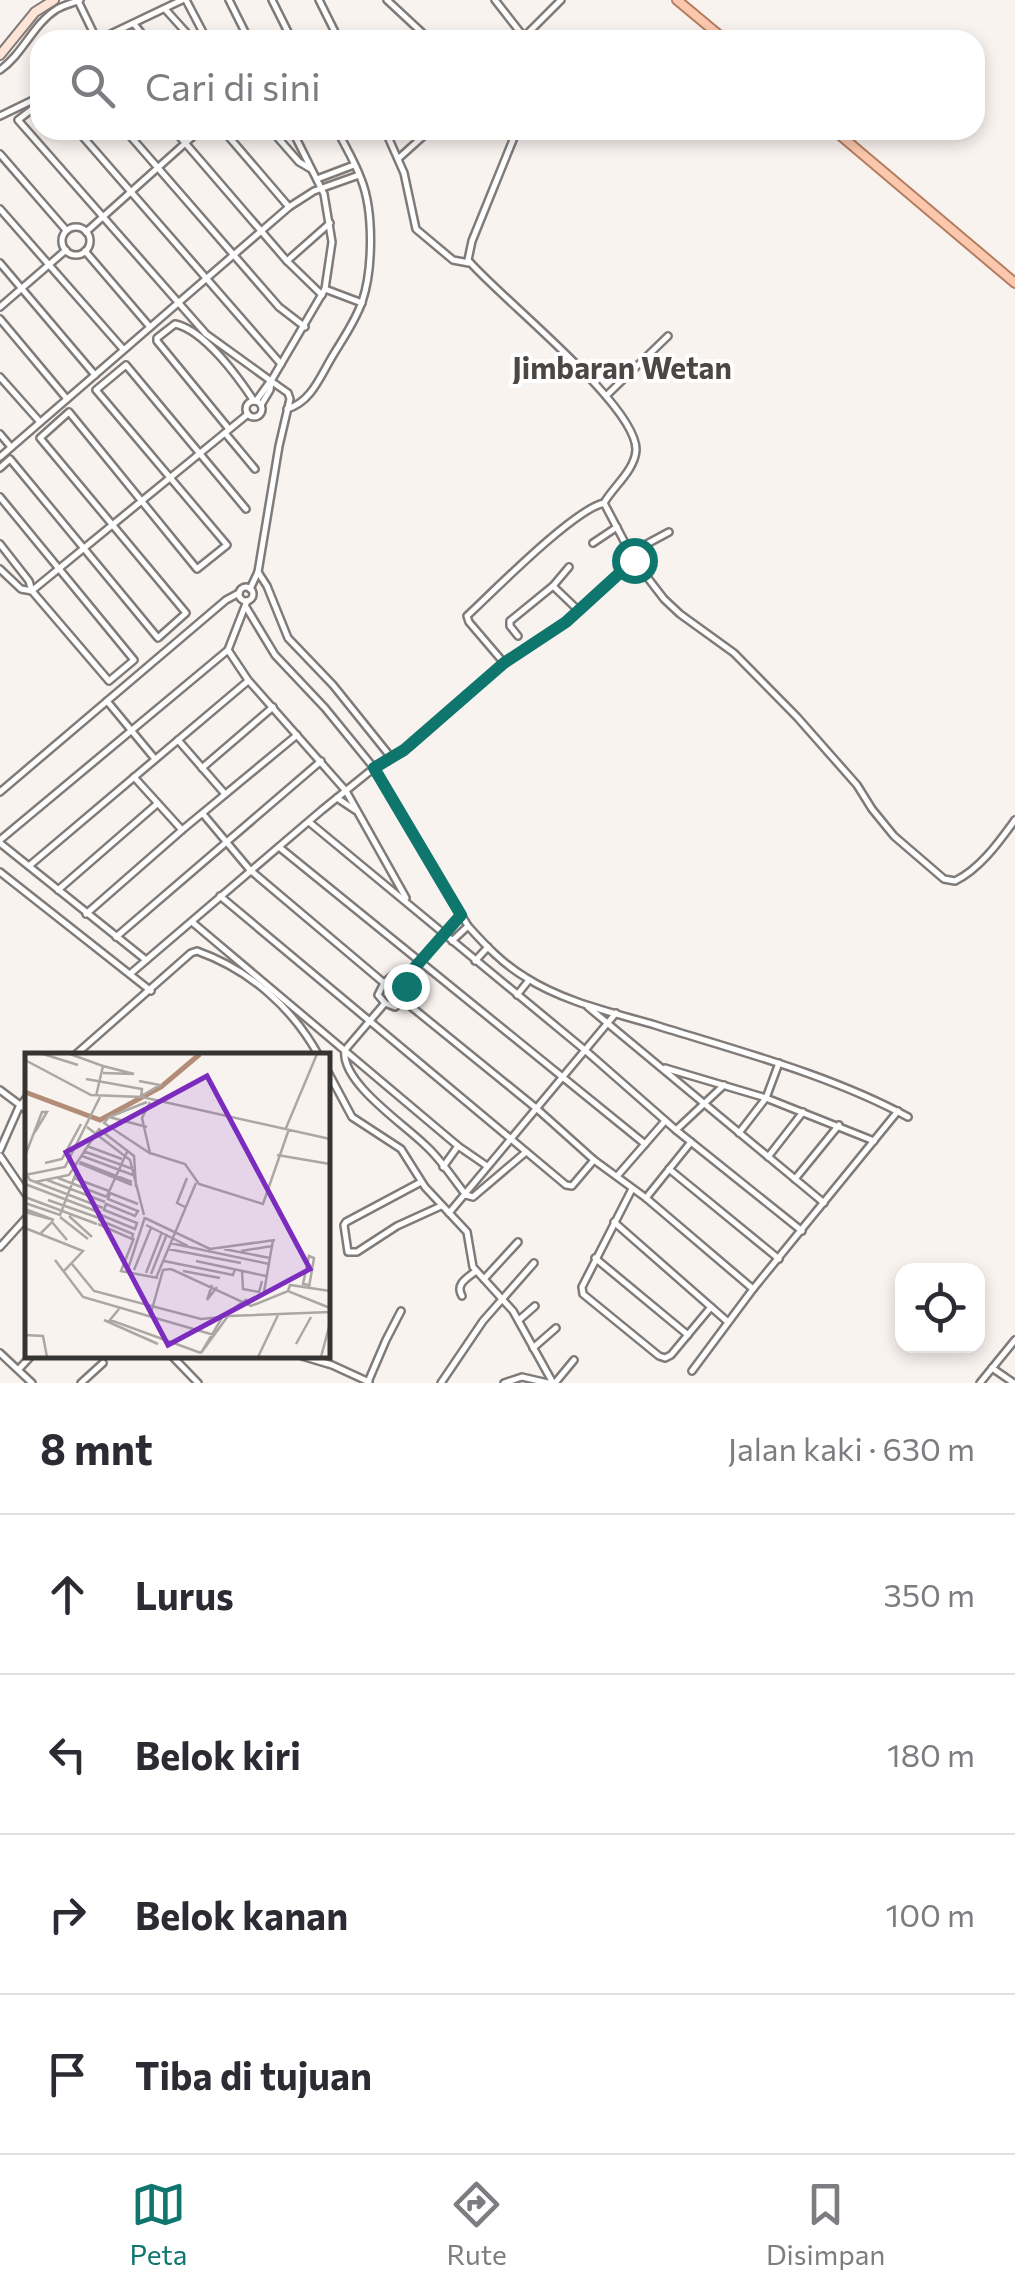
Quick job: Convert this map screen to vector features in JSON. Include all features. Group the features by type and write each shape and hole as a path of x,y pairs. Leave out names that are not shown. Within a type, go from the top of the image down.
{"main road":[{"path":"677,0 713,30"},
{"path":"846,140 1015,282"}],"street":[{"path":"120,30 184,0 200,30"},
{"path":"229,0 244,30"},
{"path":"272,0 287,30"},
{"path":"319,0 334,30"},
{"path":"495,0 519,30"},
{"path":"532,30 560,0"},
{"path":"0,55 47,1"},
{"path":"36,30 56,10 79,1 93,30"},
{"path":"390,1 420,30"},
{"path":"165,9 183,30"},
{"path":"134,24 139,30"},
{"path":"0,70 30,37"},
{"path":"0,116 30,102"},
{"path":"11,111 30,133"},
{"path":"18,120 30,111"},
{"path":"36,140 212,340 289,395 258,572 250,589"},
{"path":"87,140 280,364"},
{"path":"134,140 279,306 304,326"},
{"path":"182,140 287,261 324,292 362,303"},
{"path":"86,232 188,140"},
{"path":"231,140 289,208"},
{"path":"280,140 298,162 310,169"},
{"path":"257,403 324,292 332,242 322,188 297,140"},
{"path":"287,409 299,405 312,391 362,303 371,228 360,175 341,140"},
{"path":"390,140 400,158 416,230 453,260 470,263"},
{"path":"400,158 419,140"},
{"path":"504,663 466,617 556,536 591,508 604,503 636,451 626,424 606,396 470,263 472,241 513,140"},
{"path":"0,154 66,230"},
{"path":"316,179 354,165"},
{"path":"0,457 289,208 322,188 360,175"},
{"path":"0,209 124,350"},
{"path":"287,261 330,222"},
{"path":"74,226 86,232 90,242 85,251 75,254 66,250 62,242 66,230 74,226"},
{"path":"0,307 66,250"},
{"path":"85,251 150,327"},
{"path":"0,263 95,375"},
{"path":"0,319 67,399"},
{"path":"255,470 156,340 158,336 181,324 206,342 257,403 262,411 254,418 248,414 247,405 257,403"},
{"path":"606,396 668,336"},
{"path":"0,468 10,459 158,638 186,613 40,438 69,412 197,569 227,544 96,390 126,365 246,509"},
{"path":"0,377 40,422"},
{"path":"32,592 248,414"},
{"path":"0,434 12,447"},
{"path":"0,497 134,660 109,681 32,592 30,583 0,544"},
{"path":"604,503 632,557 664,599 734,654 785,704 858,784 894,836 944,878 955,881 972,870 1015,820"},
{"path":"593,543 618,527"},
{"path":"130,974 346,790 404,750 504,663 566,622 632,557 669,532"},
{"path":"518,636 510,621 553,586 569,567"},
{"path":"0,569 22,589 32,592"},
{"path":"258,572 288,638 392,756"},
{"path":"553,586 578,610"},
{"path":"0,792 226,600 244,588 250,589"},
{"path":"146,960 0,842 228,650 253,595 250,589"},
{"path":"239,592 275,655 315,696 374,768 468,926 528,980 584,1004 779,1063 908,1117"},
{"path":"228,650 248,680 346,790 409,904"},
{"path":"29,866 248,680"},
{"path":"107,701 155,759"},
{"path":"202,768 273,706"},
{"path":"86,914 297,735"},
{"path":"178,740 225,794"},
{"path":"116,937 321,761"},
{"path":"134,776 182,830"},
{"path":"337,798 358,812"},
{"path":"58,890 157,804"},
{"path":"203,814 250,870 384,983"},
{"path":"309,822 802,1231"},
{"path":"279,847 645,1144"},
{"path":"0,872 150,991"},
{"path":"220,896 568,1186 594,1160"},
{"path":"402,982 461,915"},
{"path":"192,922 458,1146 487,1166"},
{"path":"452,942 468,926"},
{"path":"475,961 488,947"},
{"path":"78,1053 191,953 202,952 254,980 300,1025 316,1053"},
{"path":"392,976 408,990 394,1007 378,995 384,983 392,976"},
{"path":"517,995 528,980"},
{"path":"403,1000 753,1290"},
{"path":"385,1003 345,1050 344,1059 365,1092 430,1149 466,1194 474,1197 526,1152"},
{"path":"584,1004 824,1203"},
{"path":"449,1212 616,1013"},
{"path":"739,1133 766,1098 779,1063"},
{"path":"659,1066 766,1098 874,1140"},
{"path":"330,1076 352,1116 401,1149 421,1182 467,1232 476,1271 519,1320 552,1383"},
{"path":"676,1130 724,1085"},
{"path":"0,1090 25,1110"},
{"path":"25,1099 18,1106 0,1153 25,1192"},
{"path":"692,1370 898,1111"},
{"path":"768,1157 803,1112"},
{"path":"618,1176 665,1121"},
{"path":"795,1178 839,1125"},
{"path":"646,1198 692,1142"},
{"path":"443,1167 458,1146"},
{"path":"669,1169 778,1259"},
{"path":"421,1182 346,1222 348,1252 357,1252 397,1226 442,1206"},
{"path":"632,1188 582,1286 582,1294 664,1358 671,1355 711,1308"},
{"path":"0,1247 25,1219"},
{"path":"614,1222 728,1322"},
{"path":"484,1278 518,1242"},
{"path":"596,1258 688,1336"},
{"path":"441,1383 502,1297 534,1263"},
{"path":"462,1296 460,1284 476,1271"},
{"path":"519,1320 535,1306"},
{"path":"308,1358 369,1382 402,1312"},
{"path":"534,1348 556,1328"},
{"path":"980,1383 1015,1340"},
{"path":"0,1352 32,1383"},
{"path":"19,1369 30,1358"},
{"path":"174,1358 198,1383"},
{"path":"552,1383 574,1360"},
{"path":"81,1383 103,1364"},
{"path":"992,1368 1014,1383"},
{"path":"504,1383 522,1378 552,1383"}],"district":[{"name":"Jimbaran Wetan","path":"622,369"}],"route":[{"path":"406,986 402,982 461,915 374,768 404,750 504,663 566,622 634,560"}]}
